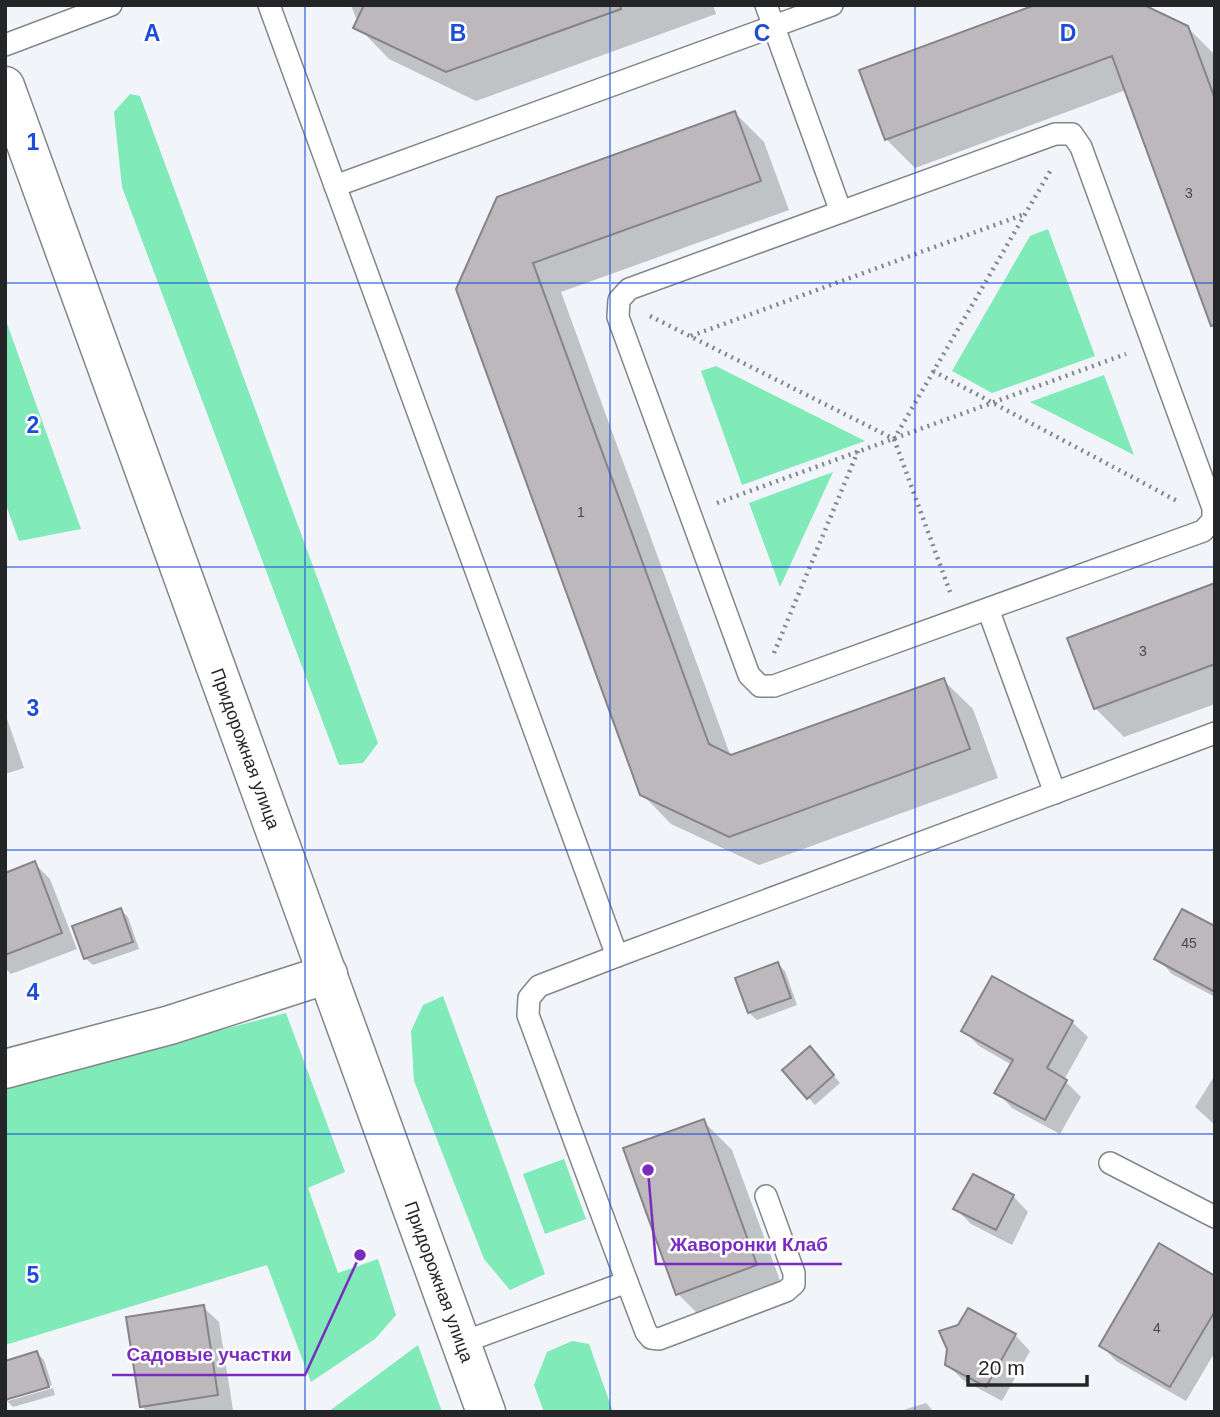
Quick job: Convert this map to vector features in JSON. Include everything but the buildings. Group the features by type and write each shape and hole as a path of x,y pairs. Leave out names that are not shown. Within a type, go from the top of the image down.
{"main road":[{"name":"Придорожная улица","path":"5,86 486,1412"},
{"path":"5,1069 158,1028 328,974"}],"lane":[{"path":"5,45 111,5"},
{"path":"269,5 617,956"},
{"path":"766,5 841,212"},
{"path":"335,186 832,5"},
{"path":"1055,134 1072,134 1081,146 1154,344 1213,509 1213,520 1203,531 774,687 760,686 749,675 618,317 618,300 629,289 841,212 1055,134"},
{"path":"988,609 1055,793"},
{"path":"766,1196 794,1273 794,1284 786,1291 659,1339 651,1338 646,1332 528,1016 529,998 539,986 1215,733"},
{"path":"1110,1163 1215,1217"},
{"path":"461,1343 627,1282"}],"path":[{"path":"894,439 1072,134"},
{"path":"690,336 1025,214"},
{"path":"618,300 894,439 960,619"},
{"path":"690,512 1154,344"},
{"path":"933,371 1213,520"},
{"path":"760,686 859,451"}],"green space":[{"path":"130,94 140,96 378,743 363,763 339,765 122,187 114,112"},
{"path":"1048,229 1095,356 992,393 952,371 1030,236"},
{"path":"5,318 81,529 19,541 5,502"},
{"path":"716,366 865,441 742,485 701,371"},
{"path":"1104,375 1134,455 1030,402"},
{"path":"833,472 780,587 749,503"},
{"path":"443,996 545,1274 510,1290 484,1259 414,1081 411,1031 423,1005"},
{"path":"286,1013 345,1172 308,1188 338,1273 378,1259 396,1315 375,1339 311,1382 267,1265 5,1345 5,1086"},
{"path":"564,1159 586,1219 545,1234 523,1174"},
{"path":"572,1341 589,1344 613,1412 544,1412 534,1385 547,1352"},
{"path":"418,1345 442,1412 328,1412"}],"place":[{"name":"Жаворонки Клаб","path":"648,1170"},
{"name":"Садовые участки","path":"360,1255"}]}
